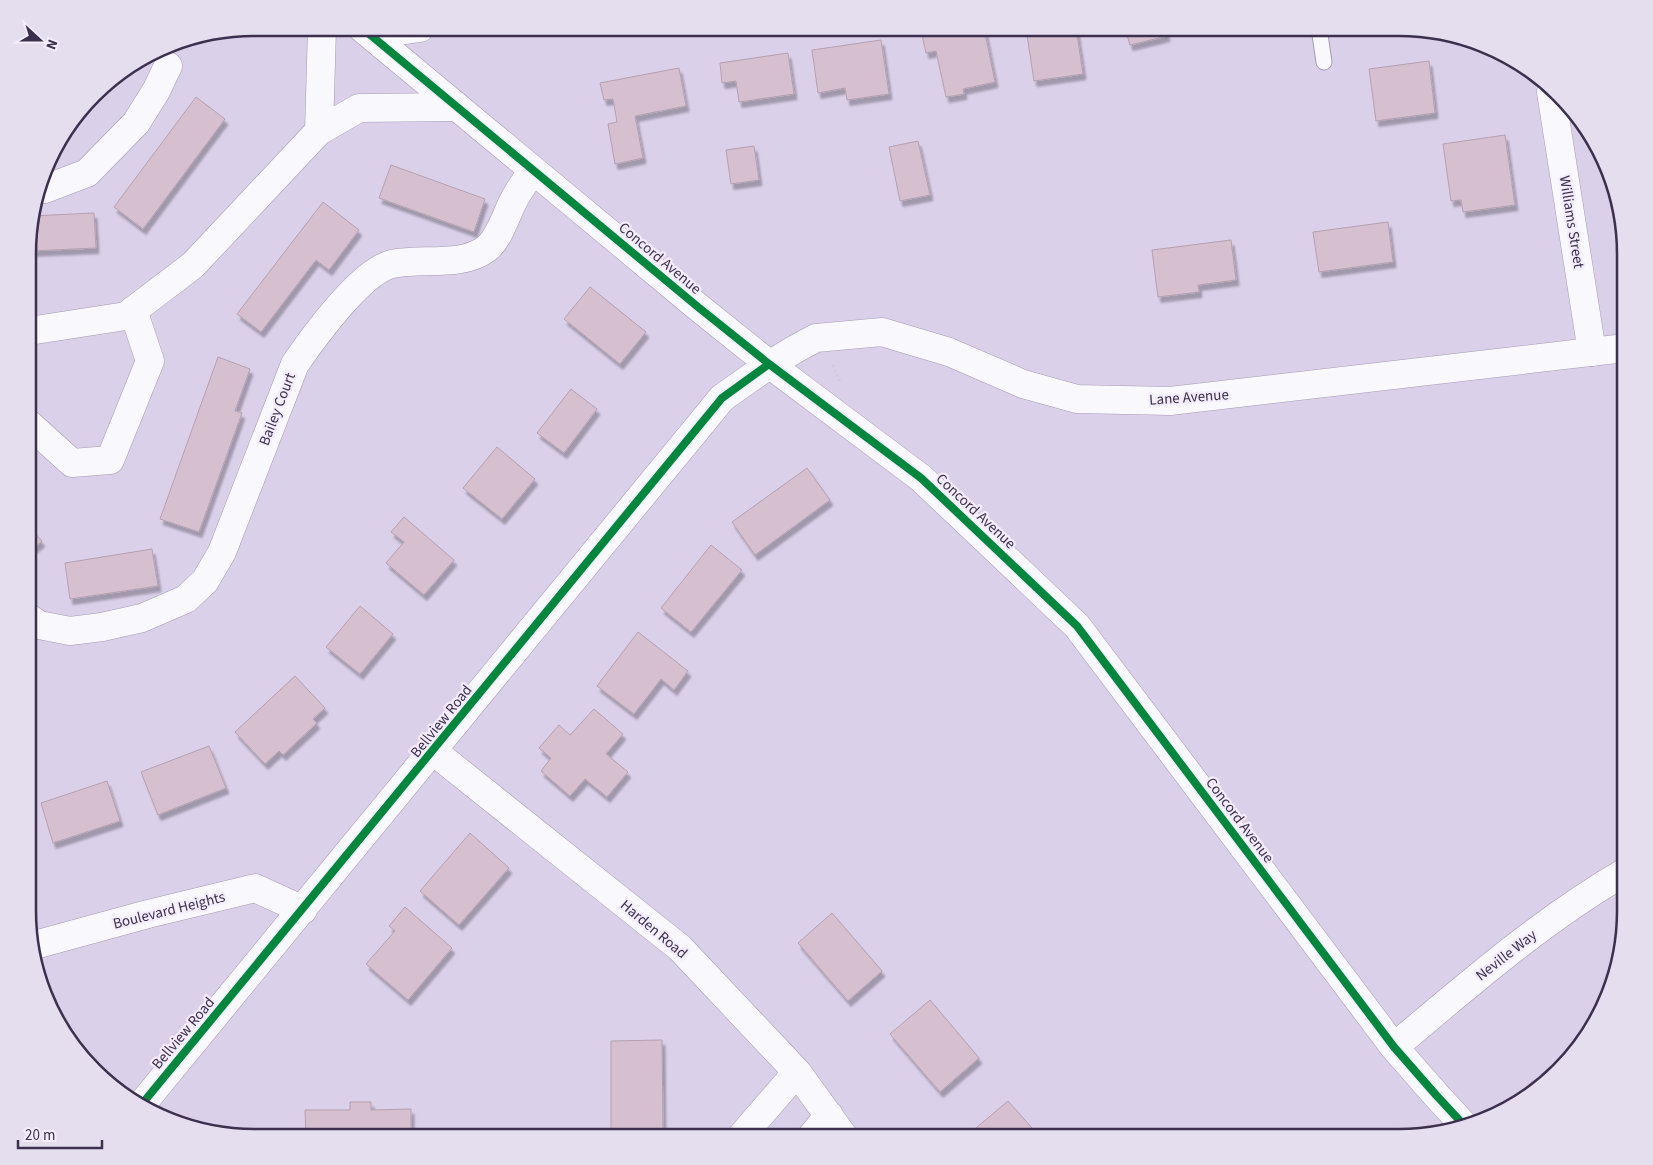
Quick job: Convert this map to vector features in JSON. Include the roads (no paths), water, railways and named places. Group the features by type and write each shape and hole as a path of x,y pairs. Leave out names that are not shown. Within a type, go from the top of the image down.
{"street":[{"path":"319,131 322,36"},
{"name":"Concord Avenue","path":"372,36 769,364 921,478 1077,626 1394,1047 1460,1120"},
{"path":"47,189 87,173 136,123 156,91 168,66"},
{"name":"Williams Street","path":"1552,99 1592,352"},
{"path":"36,330 126,316 193,265 319,131 359,108 456,107"},
{"name":"Bailey Court","path":"36,623 70,631 94,628 142,618 186,599 205,581 222,552 294,364 310,341 344,301 371,275 390,264 414,261 448,262 486,249 498,233 516,197 533,171"},
{"path":"36,430 72,463 110,460 150,361 133,310"},
{"name":"Lane Avenue","path":"769,364 816,338 882,332 949,352 1023,384 1077,399 1170,401 1617,349"},
{"name":"Bellview Road","path":"146,1099 434,751 722,398 769,364"},
{"name":"Harden Road","path":"434,751 680,948 797,1072 839,1129"},
{"name":"Neville Way","path":"1394,1047 1498,960 1586,895 1617,877"},
{"name":"Boulevard Heights","path":"39,944 148,914 255,888 303,910"},
{"path":"749,1129 797,1072"},
{"path":"818,1129 829,1115"}],"lane":[{"path":"1320,36 1324,62"}]}
